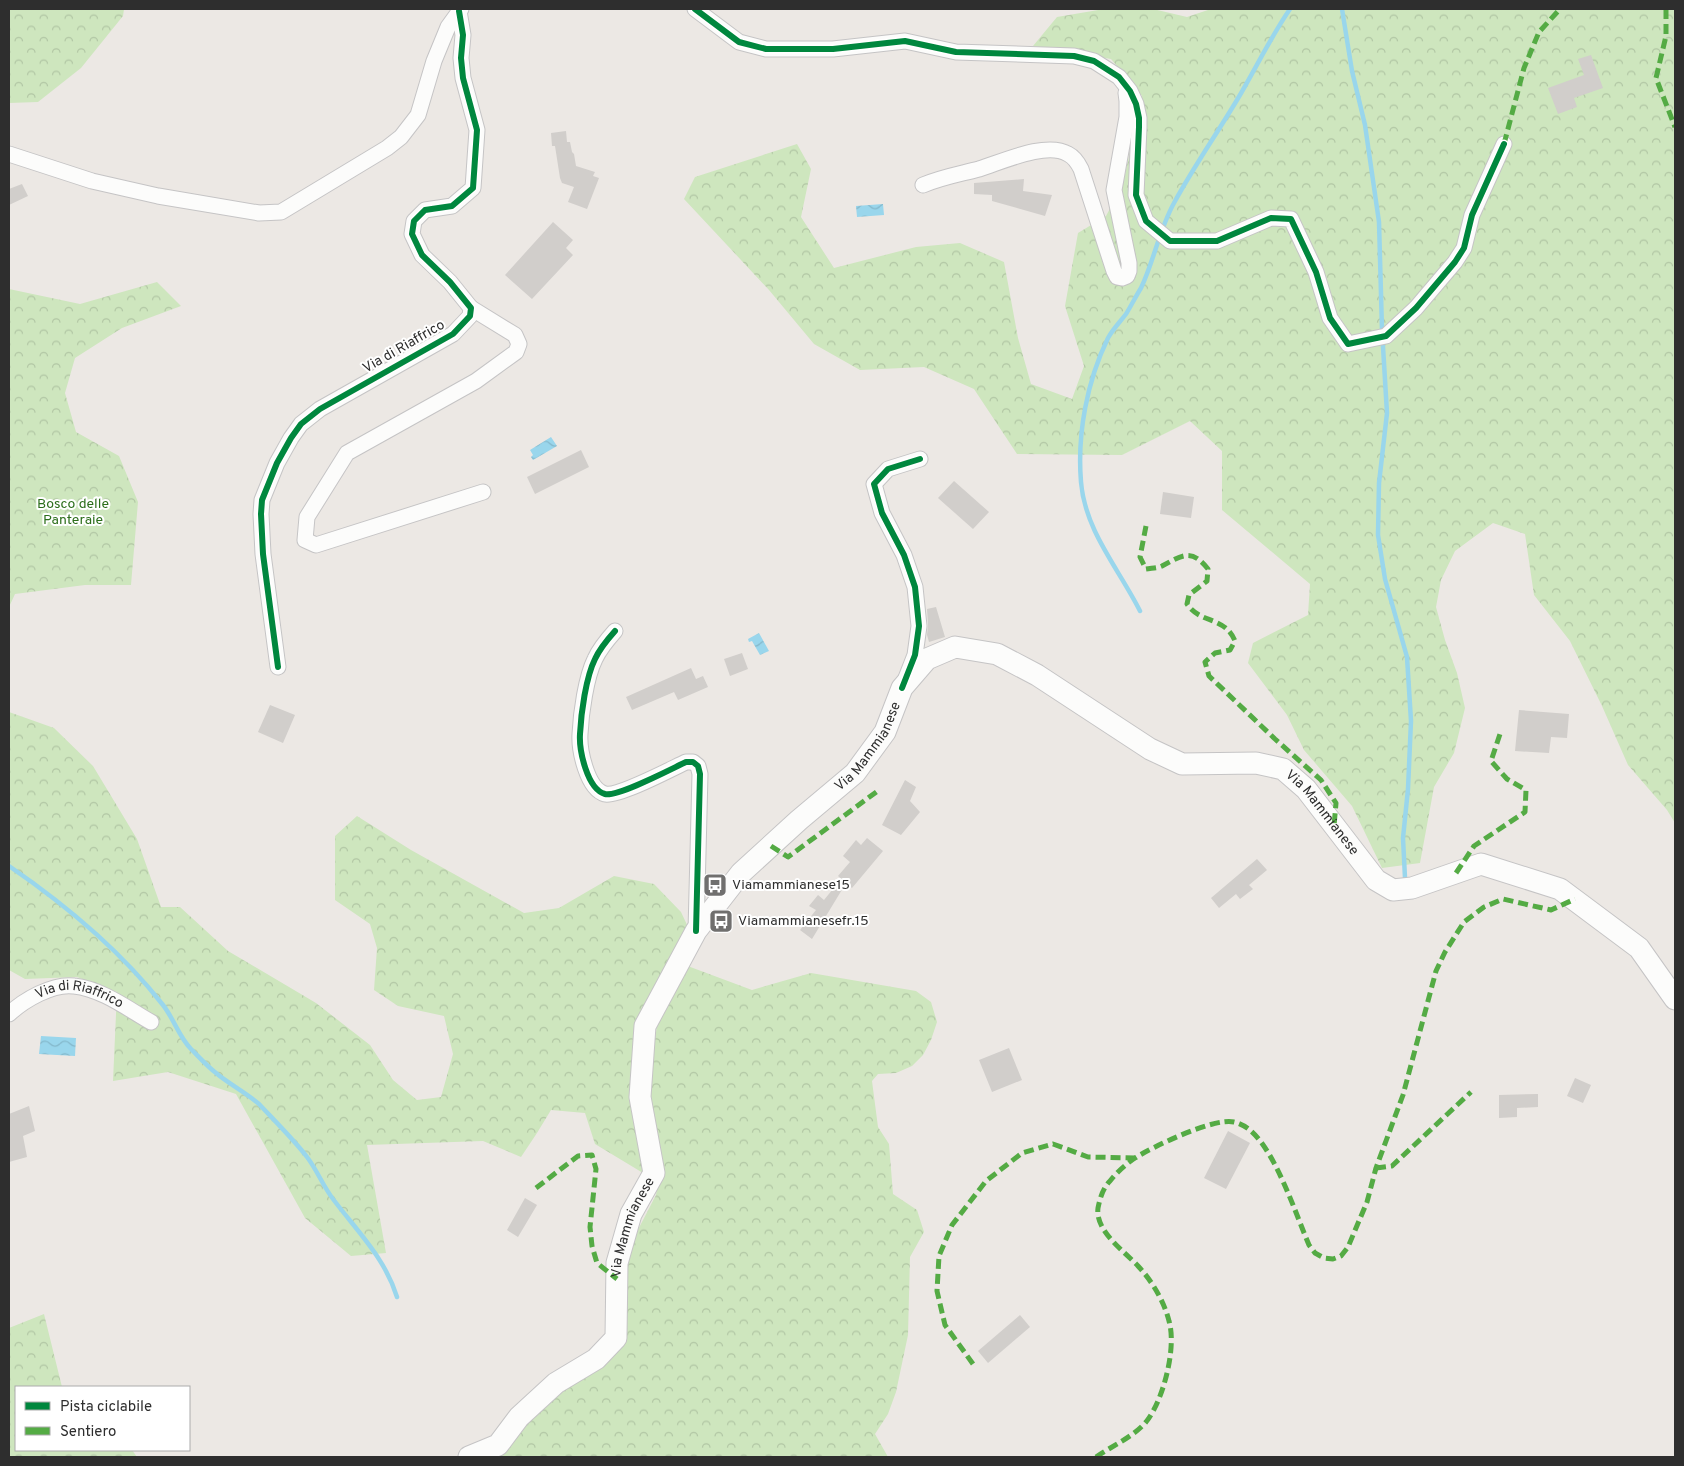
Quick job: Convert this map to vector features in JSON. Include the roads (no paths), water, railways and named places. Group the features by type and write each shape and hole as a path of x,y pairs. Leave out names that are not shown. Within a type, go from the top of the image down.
{"main road":[{"name":"Via Mammianese","path":"469,1457 498,1445 519,1417 556,1383 596,1359 616,1338 617,1263 631,1214 654,1173 640,1097 645,1026 696,931 741,873 799,820 855,773 885,732 902,688 927,659 955,647 997,654 1038,674 1150,750 1182,764 1256,763 1283,769 1306,789 1376,880 1393,890 1412,888 1481,864 1560,889 1639,948 1675,999"}],"street":[{"path":"695,9 739,42 766,48 833,49 905,41 956,52 1074,56 1094,61 1119,77 1130,91 1139,118 1136,195 1146,221 1170,242 1217,241 1271,218 1291,218 1316,272 1330,318 1348,344 1386,336 1416,308 1455,262 1464,248 1472,215 1504,144"},
{"path":"9,154 92,181 158,196 259,213 281,212 387,148 401,136 418,115 434,61 448,27 460,10"},
{"path":"460,10 463,35 461,58 463,78 477,130 474,188 452,206 425,210 414,221 412,234 422,255 450,282 472,308 515,335 519,344 516,352 476,381 347,453 307,517 305,540 316,545 483,492"},
{"path":"923,185 940,178 978,169 1035,151 1049,150 1068,153 1076,160 1081,169 1114,271 1118,277 1127,276 1129,263 1114,190 1123,145 1127,109 1124,87 1119,77"},
{"name":"Via di Riaffrico","path":"278,667 263,554 261,514 262,500 277,463 301,424 320,409 453,334 470,316 472,308"},
{"path":"902,688 915,655 919,626 915,586 904,555 882,513 874,484 888,469 920,459"},
{"path":"615,632 604,644 595,659 587,688 580,735 589,781 597,790 606,794 619,792 686,762 694,762 698,766 700,774 696,931"},
{"name":"Via di Riaffrico","path":"9,1014 17,1007 46,990 74,986 102,994 151,1022"}],"water":[{"path":"883,204 884,215 857,217 856,206"},
{"path":"551,437 557,446 533,460 530,450"},
{"path":"759,633 769,651 760,655 752,641 749,642 748,639"},
{"path":"41,1036 76,1038 75,1056 39,1054"}],"waterway":[{"path":"1140,611 1104,549 1089,517 1084,500 1080,464 1082,427 1089,390 1108,338 1126,314 1141,288 1164,224 1174,203 1290,9"},
{"path":"1342,9 1352,71 1365,125 1379,222 1382,330 1387,413 1379,483 1378,535 1385,579 1407,657 1411,721 1408,789 1403,838 1405,878"},
{"path":"9,866 51,896 110,947 163,1005 191,1049 216,1073 259,1104 290,1137 311,1162 333,1199 378,1257 397,1297"}],"place":[{"name":"Viamammianese15","path":"715,885"},
{"name":"Viamammianesefr.15","path":"721,921"}],"park label":[{"name":"Bosco delle Panteraie","path":"73,512"}]}
